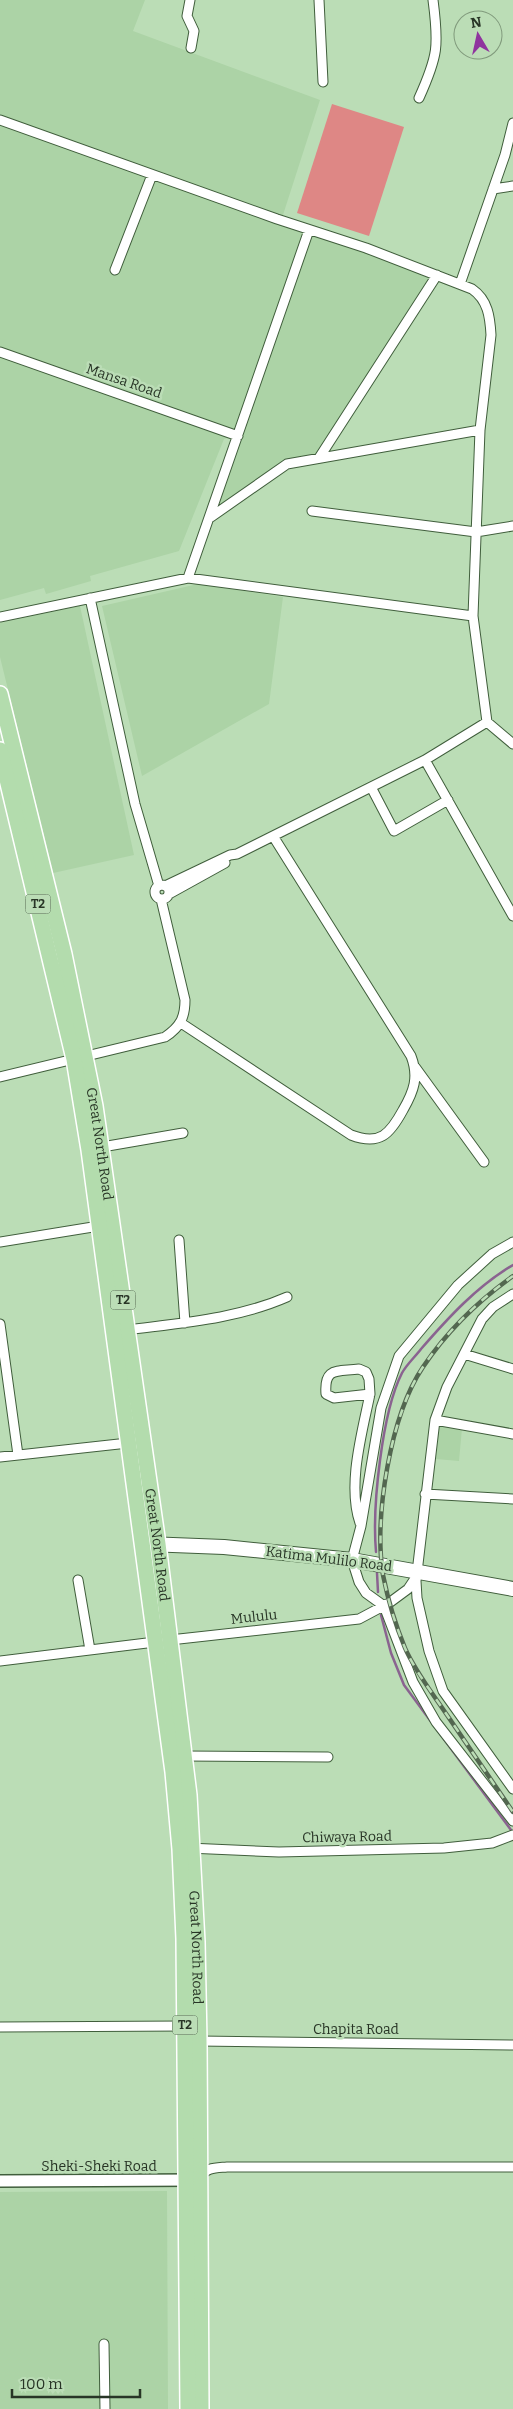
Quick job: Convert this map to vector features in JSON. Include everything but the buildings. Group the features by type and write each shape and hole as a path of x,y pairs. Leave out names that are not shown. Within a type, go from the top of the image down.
{"main road":[{"name":"Great North Road","path":"0,694 64,954 80,1058 99,1226 128,1443 151,1544"},
{"name":"Great North Road","path":"0,750 102,1147 127,1330 162,1641 173,1772 186,1848 199,2041 192,2181 188,2409"},
{"name":"Katima Mulilo Road","path":"151,1544 224,1547 352,1560 417,1574 513,1589"},
{"name":"Great North Road","path":"162,1641 184,1756 186,1848 185,2026 201,2409"}],"street":[{"path":"190,0 187,16 194,31 191,48"},
{"path":"319,0 323,82"},
{"path":"419,98 434,66 436,54 433,0"},
{"path":"0,120 309,230 366,248 460,284 480,294 490,319 491,335 480,430 473,616 487,722 513,744"},
{"path":"460,284 493,189 509,153 513,123"},
{"path":"115,270 152,175"},
{"path":"493,189 513,186"},
{"path":"188,578 309,230"},
{"path":"319,458 437,275"},
{"name":"Mansa Road","path":"0,352 238,436"},
{"path":"210,517 287,464 480,430"},
{"path":"312,511 476,532 513,526"},
{"path":"0,618 188,578 473,616"},
{"path":"0,1077 165,1037 181,1023 185,1000 161,900 166,898 136,804 90,598"},
{"path":"164,889 231,860 237,854 425,760 487,722"},
{"path":"425,760 513,916"},
{"path":"371,787 394,831 448,800"},
{"path":"273,836 411,1056 415,1066 484,1162"},
{"path":"181,1023 351,1135 362,1139 374,1139 392,1130 416,1082 415,1066"},
{"path":"102,1147 183,1133"},
{"path":"0,1242 99,1226"},
{"path":"179,1240 185,1323"},
{"path":"513,1242 492,1254 458,1285 399,1356 381,1408 361,1526 352,1560 359,1582 366,1593 384,1606 413,1682 431,1714 513,1822"},
{"path":"513,1294 493,1307 482,1319 447,1387 436,1420 417,1574 417,1598 429,1651 443,1691 513,1789"},
{"path":"127,1330 185,1323 248,1311 287,1297"},
{"path":"0,1324 18,1456"},
{"path":"464,1354 513,1369"},
{"path":"361,1526 357,1514 355,1490 370,1394 370,1379 366,1372 359,1369 332,1372 325,1379 326,1394 334,1398 370,1394"},
{"path":"436,1420 513,1434"},
{"path":"0,1458 128,1443"},
{"path":"426,1494 513,1499"},
{"name":"Mululu","path":"0,1662 162,1641 359,1619 384,1606 408,1589 417,1574"},
{"path":"78,1580 90,1650"},
{"path":"184,1756 328,1757"},
{"name":"Chiwaya Road","path":"186,1848 279,1852 444,1848 492,1843 513,1835"},
{"path":"0,2027 185,2026"},
{"name":"Chapita Road","path":"199,2041 513,2045"},
{"path":"192,2181 208,2170 227,2167 513,2168"},
{"name":"Sheki-Sheki Road","path":"0,2181 192,2181"},
{"path":"104,2344 105,2409"}],"shaded area":[{"path":"0,0 145,0 133,31 320,100 282,218 430,276 316,454 286,461 215,509 236,435 224,439 179,551 90,576 91,581 46,594 44,588 0,600"},
{"path":"332,104 404,127 369,236 297,213"},
{"path":"198,584 283,597 269,704 142,776 102,606"},
{"path":"80,606 134,855 53,873 0,657 0,623"},
{"path":"439,1425 462,1428 459,1461 436,1459"},
{"path":"167,2191 168,2409 0,2409 0,2192"}],"waterway":[{"path":"376,1552 377,1486 380,1460 389,1411 402,1373 452,1314 487,1283 513,1265"},
{"path":"377,1573 378,1592"},
{"path":"381,1615 391,1653 404,1685 511,1830"}],"railway":[{"path":"513,1276 475,1306 442,1341 423,1367 411,1388 393,1439 387,1468 381,1525 383,1575 398,1630 409,1657 513,1812"}]}
